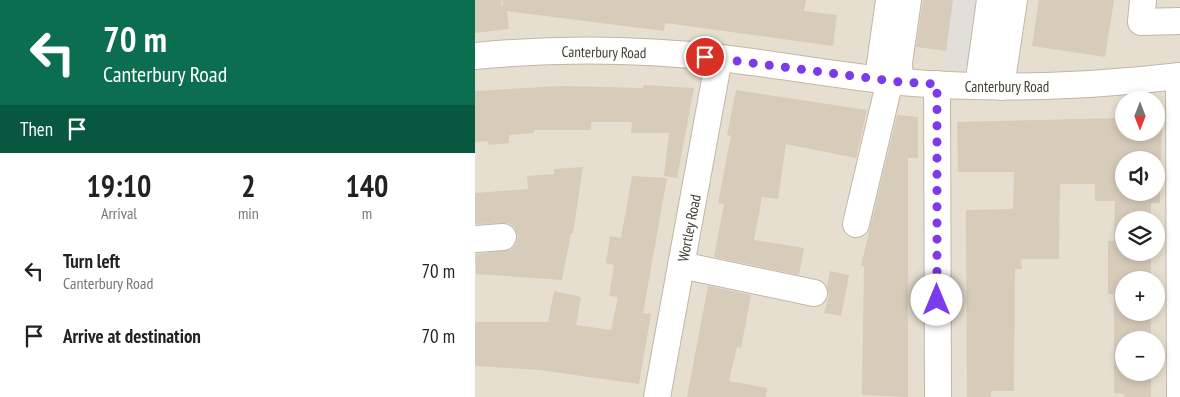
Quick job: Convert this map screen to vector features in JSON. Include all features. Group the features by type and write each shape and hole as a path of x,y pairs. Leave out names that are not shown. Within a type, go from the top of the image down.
{"street":[{"path":"856,224 889,80 889,0"},
{"path":"889,80 899,64 909,0"},
{"path":"989,0 990,86"},
{"path":"990,86 1014,0"},
{"path":"1143,0 1141,22 1180,21"},
{"name":"Canterbury Road","path":"475,56 590,50 659,52 889,80 990,86 1093,84 1179,76"},
{"name":"Wortley Road","path":"657,397 719,58"},
{"path":"1179,76 1180,397"},
{"path":"937,84 937,397"},
{"path":"475,239 503,237"},
{"path":"681,265 815,293"}],"shaded area":[{"path":"475,0 1180,0 1180,397 475,397"},
{"path":"953,0 1002,0 975,69 943,67"}],"building":[{"path":"475,0 502,0 501,5 503,5 503,0 806,0 804,11 837,15 833,46 665,23 664,31 507,11 509,29 475,33"},
{"path":"923,0 953,0 946,51 916,47"},
{"path":"1039,0 1114,0 1105,57 1032,46"},
{"path":"644,85 694,88 677,178 664,176 669,133 631,133 632,122 591,122 591,130 534,130 534,133 509,135 509,143 489,145 488,141 475,142 475,91 562,86 643,88"},
{"path":"736,90 867,110 856,158 786,144 778,199 762,197 754,240 804,248 799,275 714,257 724,204 718,203 731,136 727,135"},
{"path":"897,115 918,117 918,158 908,158 908,397 862,395 864,266 861,266"},
{"path":"1115,118 1115,141 1161,141 1161,151 1115,151 1115,201 1095,201 1095,184 1060,184 1059,259 1021,259 1022,269 1015,269 1014,391 991,391 991,397 967,397 966,210 1013,209 1014,172 958,172 957,122"},
{"path":"583,167 573,233 571,233 562,280 476,274 475,254 511,250 516,244 518,236 515,228 509,223 475,224 475,193 528,189 527,176 554,174 554,169"},
{"path":"632,176 667,178 643,313 651,314 639,384 539,370 475,366 475,322 548,322 554,291 581,297 576,325 611,330 618,297 609,296 614,265 606,263 610,236 621,238"},
{"path":"1115,201 1160,201 1160,203 1151,203 1151,211 1115,211 1115,261 1151,261 1151,271 1115,271 1115,321 1151,321 1151,331 1115,331 1115,381 1151,381 1151,397 1124,397 1124,394 1114,393 1114,294 1108,294 1108,241 1114,241"},
{"path":"830,271 849,275 841,316 824,313 829,296 827,286"},
{"path":"708,286 751,295 741,348 737,347 729,381 767,388 766,397 687,397"}],"route":[{"path":"705,57 900,82 937,84 937,300"}]}
